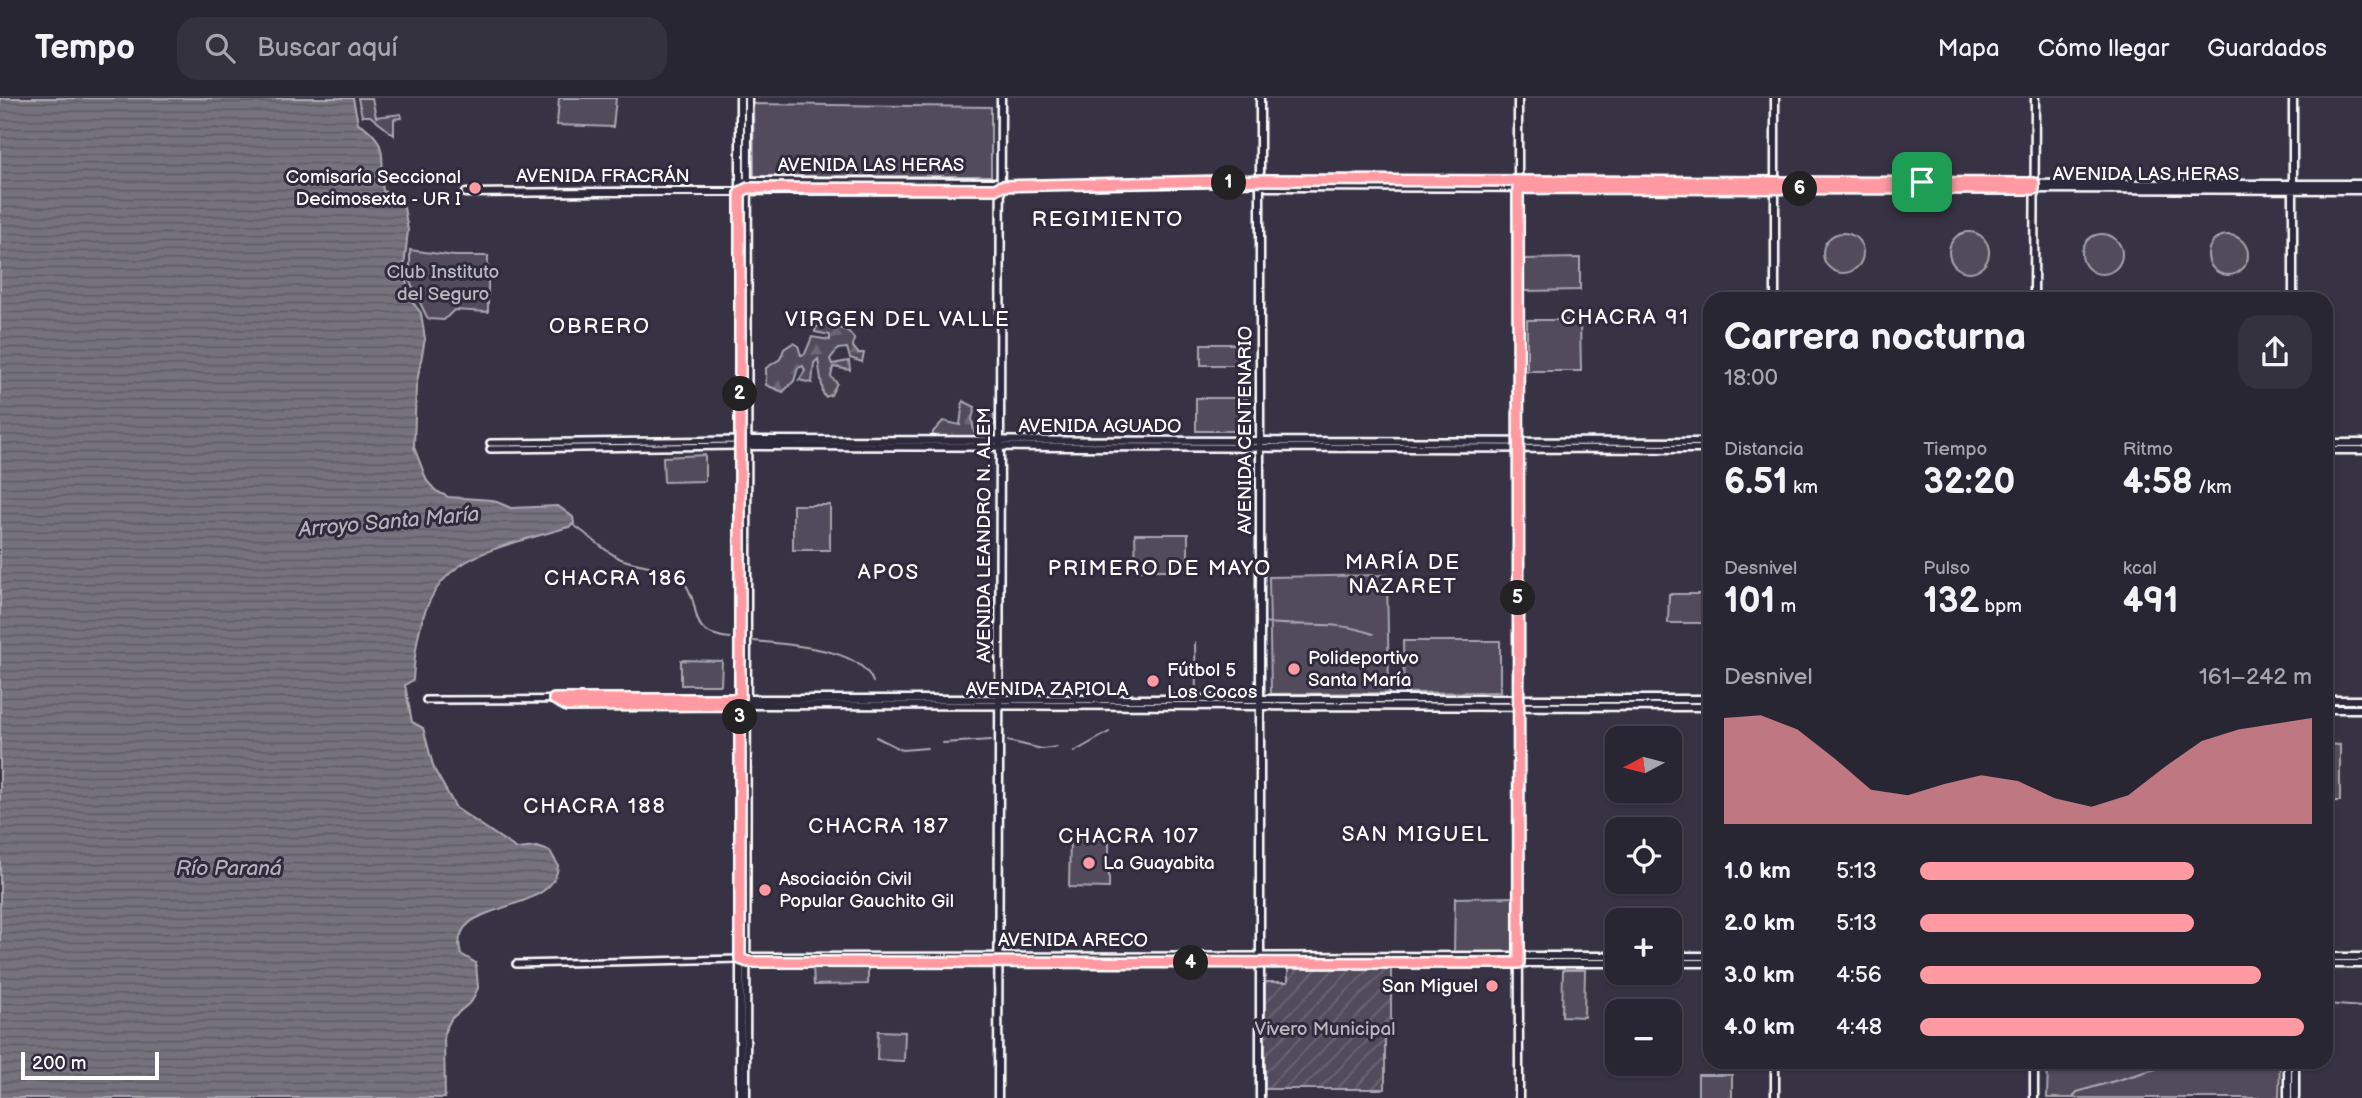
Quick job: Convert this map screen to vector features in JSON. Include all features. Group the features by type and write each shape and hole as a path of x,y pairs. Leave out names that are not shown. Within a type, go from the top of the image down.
{"main road":[{"path":"740,98 745,183"},
{"path":"740,1098 748,443 745,183 748,98"},
{"name":"AVENIDA LEANDRO N. ALEM","path":"998,1098 1001,98"},
{"name":"AVENIDA CENTENARIO","path":"1260,98 1260,1098"},
{"path":"1518,98 1519,1098"},
{"path":"1775,98 1775,292"},
{"path":"2034,292 2035,98"},
{"path":"2293,98 2293,292"},
{"name":"AVENIDA LAS HERAS","path":"740,192 745,183 995,189 1001,186"},
{"name":"AVENIDA LAS HERAS","path":"1260,183 1267,187 1518,184 2293,187 2362,190"},
{"name":"AVENIDA LAS HERAS","path":"2293,187 2362,184"},
{"name":"AVENIDA FRACRÁN","path":"466,192 740,192"},
{"path":"740,192 740,443 748,959 746,1098"},
{"name":"AVENIDA AGUADO","path":"740,443 1518,445 1703,442"},
{"path":"2333,443 2362,443"},
{"name":"AVENIDA AGUADO","path":"1518,445 1703,449"},
{"path":"2333,450 2362,450"},
{"name":"AVENIDA ZAPIOLA","path":"1518,703 1703,699"},
{"path":"2333,700 2362,701"},
{"name":"AVENIDA ZAPIOLA","path":"744,702 1518,703 1703,707"},
{"path":"2333,709 2362,709"},
{"name":"AVENIDA ARECO","path":"1519,960 1605,956"},
{"path":"1682,956 1703,956"},
{"path":"2333,957 2362,957"},
{"name":"AVENIDA ARECO","path":"740,959 1519,960 1605,963"},
{"path":"1682,963 1703,963"},
{"path":"2333,964 2362,964"},
{"path":"1775,1069 1775,1098"},
{"path":"2034,1069 2034,1098"},
{"path":"2288,1069 2288,1098"},
{"path":"2295,1069 2295,1098"}],"street":[{"name":"AVENIDA LAS HERAS","path":"1001,186 1260,183"},
{"name":"AVENIDA AGUADO","path":"490,446 740,443"},
{"name":"AVENIDA ZAPIOLA","path":"426,700 744,702"},
{"name":"AVENIDA ARECO","path":"516,964 740,959"}],"green space":[{"path":"358,98 372,98 376,117 401,114 402,118 394,119 394,135 370,116 362,116"},
{"path":"559,98 616,98 613,127 557,125"},
{"path":"753,104 991,107 991,176 754,176"},
{"path":"1969,232 1983,238 1989,252 1983,266 1969,272 1955,266 1949,252 1955,238"},
{"path":"1843,233 1857,239 1863,253 1857,267 1843,273 1829,267 1823,253 1829,239"},
{"path":"2102,234 2116,240 2122,254 2116,268 2102,274 2088,268 2082,254 2088,240"},
{"path":"2228,235 2242,241 2248,255 2242,269 2228,275 2214,269 2208,255 2214,241"},
{"name":"Club Instituto del Seguro","path":"410,250 454,256 488,256 488,312 454,310 444,320 428,319 410,282"},
{"path":"1580,258 1580,290 1524,291 1524,259"},
{"path":"1527,320 1580,320 1581,371 1527,371"},
{"path":"830,325 848,331 854,338 853,347 858,353 864,353 862,362 850,358 847,348 838,349 830,359 832,364 849,361 850,370 833,367 831,377 837,383 831,395 825,397 823,393 818,359 814,363 812,383 799,380 805,371 803,366 798,368 794,381 783,392 766,385 766,368 780,359 784,349 793,343 798,346 801,355 805,354 812,337 830,340 830,335 815,332 816,327"},
{"path":"1201,344 1237,344 1237,365 1201,365"},
{"path":"1196,398 1247,398 1247,431 1196,431"},
{"path":"963,401 975,407 972,419 974,432 983,432 988,410 992,410 994,426 991,433 985,439 933,441 933,432 943,421 960,425"},
{"path":"705,455 705,481 664,482 663,457"},
{"path":"793,505 830,505 830,550 793,550"},
{"path":"1135,534 1188,534 1188,570 1136,570"},
{"path":"1387,575 1389,693 1271,694 1269,577"},
{"path":"1669,594 1703,594 1703,623 1668,623"},
{"path":"1403,641 1500,641 1500,692 1404,693"},
{"path":"681,660 722,661 721,685 681,685"},
{"path":"1269,701 1703,702 1703,705 1269,704"},
{"path":"2333,744 2340,745 2340,801 2333,801"},
{"name":"La Guayabita","path":"1070,838 1109,839 1109,888 1069,887"},
{"path":"1514,897 1515,953 1454,952 1455,898"},
{"path":"813,966 868,966 868,984 814,985"},
{"name":"Vivero Municipal","path":"1288,967 1391,968 1391,1032 1385,1033 1385,1089 1265,1089 1265,982 1288,982"},
{"path":"1563,970 1585,970 1584,1017 1562,1016"},
{"path":"878,1031 905,1032 904,1061 877,1060"},
{"path":"2048,1069 2280,1069 2279,1098 2047,1098"},
{"path":"1698,1075 1732,1075 1732,1098 1698,1098"}],"water":[{"name":"Río Paraná","path":"0,98 353,98 358,123 372,133 380,145 382,177 389,177 389,180 382,182 383,191 389,193 382,195 382,198 403,198 408,230 404,268 406,281 411,300 421,313 425,339 416,387 414,447 427,481 436,491 448,497 492,500 511,508 558,506 573,517 574,524 569,527 477,556 456,569 439,586 426,609 418,640 413,680 405,685 412,722 423,728 434,769 456,808 517,849 537,847 550,851 558,865 553,882 540,893 469,923 460,936 461,954 476,963 478,988 472,1001 451,1019 444,1033 445,1098 0,1098"}],"waterway":[{"name":"Arroyo Santa María","path":"572,524 621,559 664,570 680,578 691,595 701,626 716,635 730,638"},
{"name":"Arroyo Santa María","path":"1266,623 1333,625 1373,634"},
{"name":"Arroyo Santa María","path":"754,641 822,650 839,655 866,670 873,682"},
{"name":"Arroyo Santa María","path":"1195,642 1196,695"},
{"name":"Arroyo Santa María","path":"1074,752 1109,732"},
{"name":"Arroyo Santa María","path":"876,737 902,750 927,748"},
{"name":"Arroyo Santa María","path":"943,743 991,740"},
{"name":"Arroyo Santa María","path":"1008,741 1042,749 1057,747"},
{"path":"2333,1005 2362,1007"},
{"path":"2073,1098 2077,1092 2155,1069"}],"place":[{"name":"Comisaría Seccional Decimosexta - UR I","path":"475,188"},
{"name":"Polideportivo Santa María","path":"1294,669"},
{"name":"Fútbol 5 Los Cocos","path":"1153,681"},
{"name":"La Guayabita","path":"1089,863"},
{"name":"Asociación Civil Popular Gauchito Gil","path":"765,890"},
{"name":"San Miguel","path":"1492,986"}],"district":[{"name":"REGIMIENTO","path":"1108,219"},
{"name":"CHACRA 91","path":"1625,317"},
{"name":"VIRGEN DEL VALLE","path":"898,319"},
{"name":"OBRERO","path":"600,326"},
{"name":"PRIMERO DE MAYO","path":"1160,568"},
{"name":"APOS","path":"889,572"},
{"name":"MARÍA DE NAZARET","path":"1403,574"},
{"name":"CHACRA 186","path":"616,578"},
{"name":"CHACRA 188","path":"595,806"},
{"name":"CHACRA 187","path":"879,826"},
{"name":"SAN MIGUEL","path":"1416,834"},
{"name":"CHACRA 107","path":"1129,836"}],"route":[{"path":"1266,180 1922,182 2034,183 2034,189 1518,188 1519,963 748,962 740,959 740,705 567,706 554,699 740,699 740,192 748,188 995,189 1001,186 1260,183 1266,180"}]}
